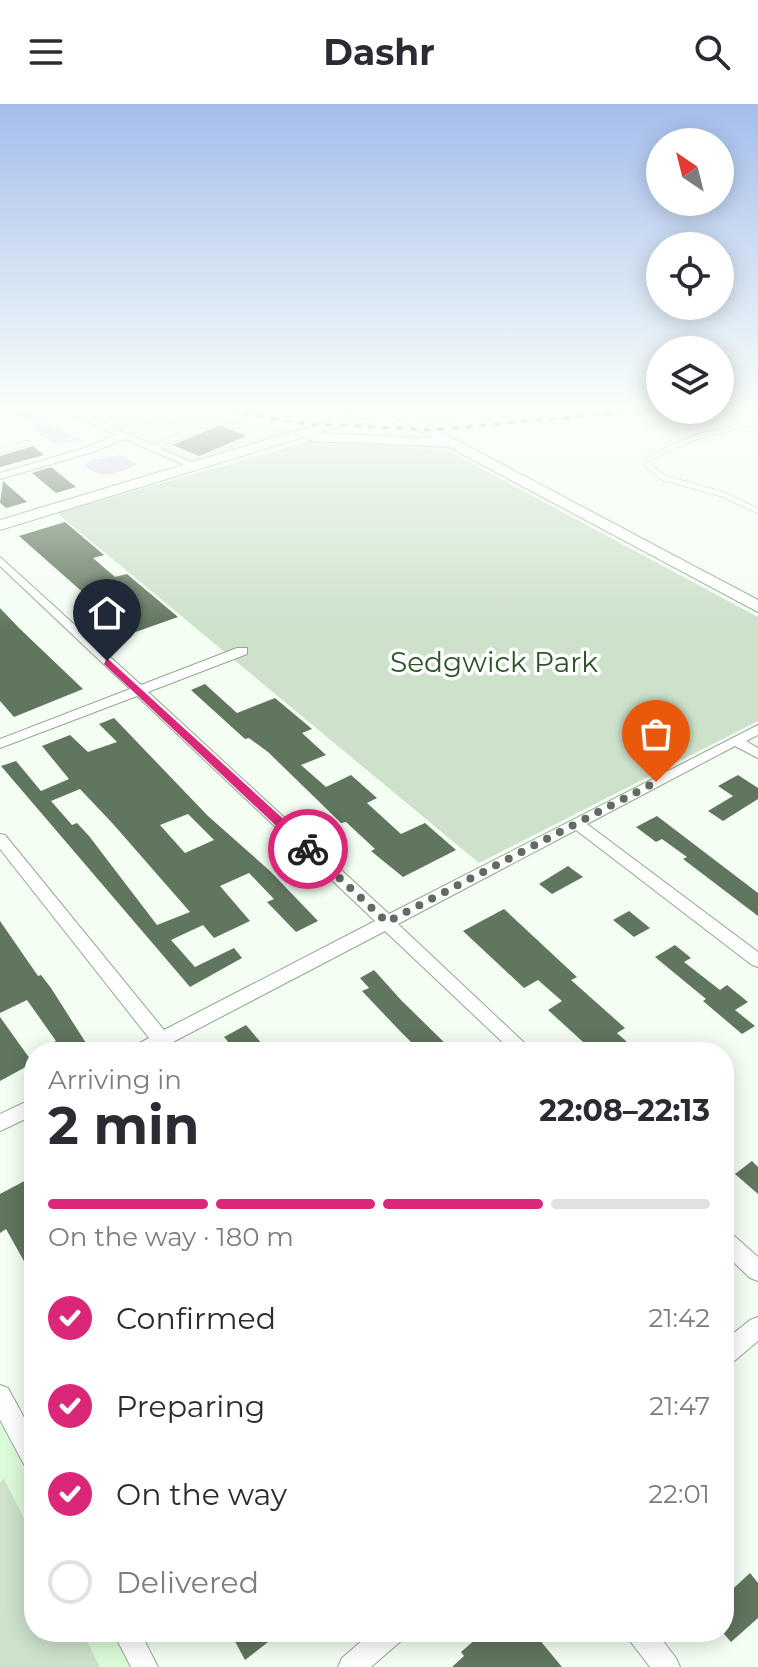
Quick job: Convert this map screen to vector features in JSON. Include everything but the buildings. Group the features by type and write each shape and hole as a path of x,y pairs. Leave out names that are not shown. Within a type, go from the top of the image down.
{"main road":[{"path":"0,525 142,482"},
{"path":"526,482 758,607"}],"street":[{"path":"0,560 514,1042"},
{"path":"0,744 242,651"},
{"path":"173,1042 387,922 758,729"},
{"path":"736,741 758,754"},
{"path":"577,824 758,961"},
{"path":"0,839 163,1042"},
{"path":"0,1123 24,1111"},
{"path":"734,1249 758,1271"},
{"path":"734,1347 758,1327"},
{"path":"0,1396 24,1441"},
{"path":"131,1642 145,1667"},
{"path":"351,1667 380,1642"},
{"path":"647,1642 667,1667"}],"lane":[{"path":"678,482 722,494 758,511"}],"shaded area":[{"path":"0,1407 24,1452 24,1642 125,1642 138,1667 0,1667"}],"green space":[{"name":"Sedgwick Park","path":"166,482 506,482 758,617 758,721 479,863 57,513"},
{"path":"4,1479 24,1518 24,1642 87,1642 100,1667 0,1667 0,1482"}],"way so far":[{"path":"308,849 387,922 656,782"}],"route":[{"path":"107,661 308,849"}]}
